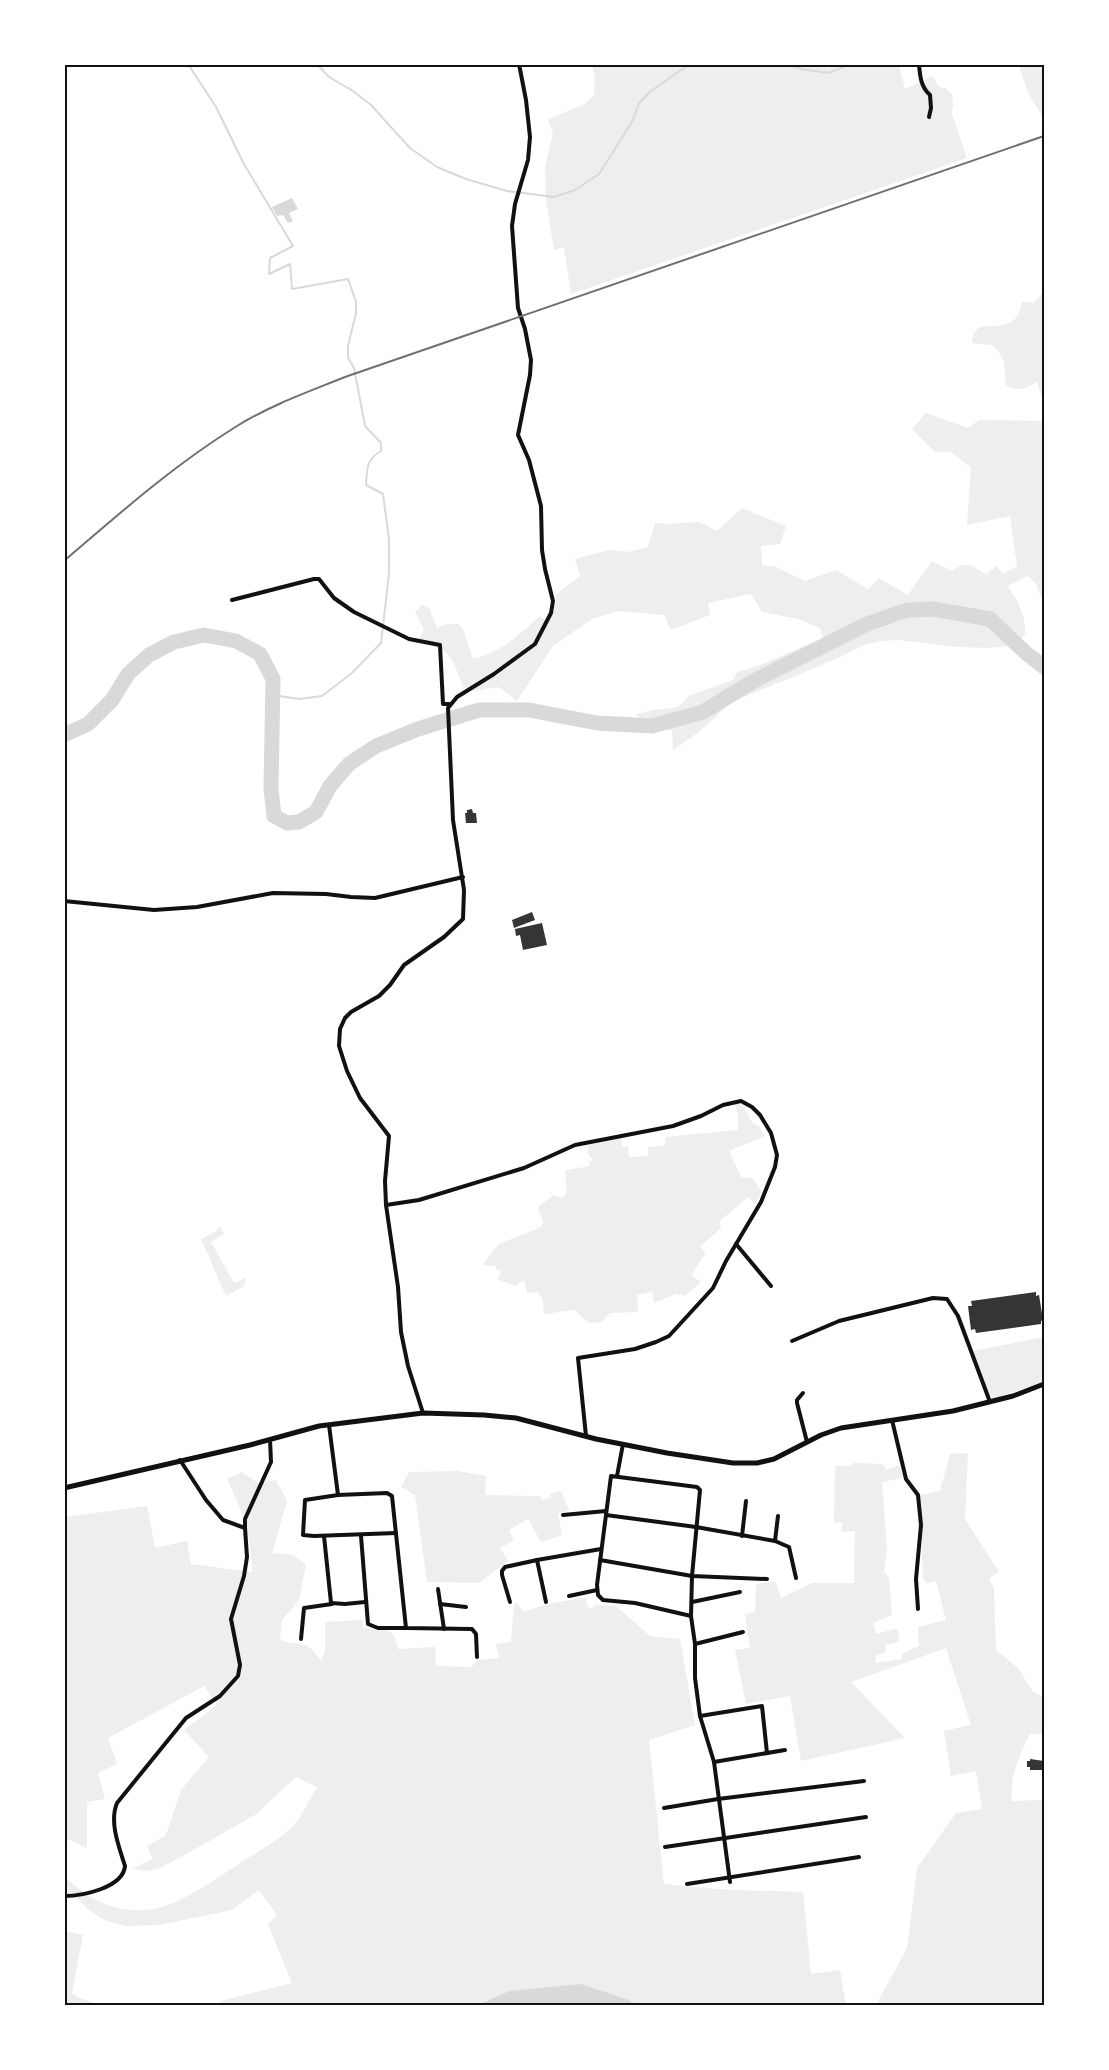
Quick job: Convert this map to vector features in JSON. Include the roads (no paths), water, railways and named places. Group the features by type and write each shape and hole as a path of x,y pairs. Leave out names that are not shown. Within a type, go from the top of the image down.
{"street":[{"path":"423,1413 408,1366 401,1332 398,1287 386,1205 385,1181 389,1136 360,1098 347,1071 339,1046 340,1029 351,1012 379,996 404,965 444,937 463,919 462,909 465,903 463,877 453,820 448,732 449,706 465,691 494,675 535,644 551,613 553,601 543,560 541,506 529,460 518,435 531,360 518,308 512,226 515,204 528,160 529,120 519,64"},
{"path":"919,64 922,84 930,95 929,117"},
{"path":"232,600 317,579 343,605 409,639 436,643 441,647 443,703 449,706"},
{"path":"64,901 154,910 197,907 280,893 375,898 463,877"},
{"path":"386,1205 419,1200 524,1168 575,1145 673,1126 723,1105 741,1101 756,1110 768,1127 777,1155 776,1167 761,1202 713,1288 669,1336 635,1348 578,1358 586,1436"},
{"path":"736,1244 771,1286"},
{"path":"792,1341 843,1319 933,1298 947,1299 958,1316 990,1402"},
{"path":"64,1488 328,1424 423,1413 516,1418 623,1444 733,1463 757,1463 774,1459 821,1435 841,1428 953,1411 990,1402 1044,1384"},
{"path":"803,1393 797,1403 807,1442"},
{"path":"892,1420 906,1479 918,1495 921,1525 916,1579 918,1609"},
{"path":"328,1424 338,1495"},
{"path":"64,1896 99,1890 119,1879 123,1874 124,1866 114,1822 114,1810 117,1803 186,1718 220,1696 238,1676 240,1665 231,1619 244,1576 247,1557 245,1519 271,1462 270,1439"},
{"path":"617,1476 623,1444"},
{"path":"180,1460 206,1500 223,1520 245,1528"},
{"path":"691,1616 635,1603 603,1600 599,1597 597,1590 601,1549 611,1476 697,1487 701,1494 692,1576 691,1616 695,1644 695,1678 700,1716 714,1762 730,1879"},
{"path":"396,1533 361,1536 303,1534 304,1502 307,1499 338,1495 376,1493 391,1495 396,1533 406,1628"},
{"path":"742,1536 746,1501"},
{"path":"563,1515 606,1513 775,1541 789,1547 796,1578"},
{"path":"775,1541 778,1516"},
{"path":"324,1536 333,1604"},
{"path":"361,1536 366,1619 369,1626 391,1629 474,1630 477,1657"},
{"path":"510,1602 502,1575 503,1569 509,1565 601,1549"},
{"path":"537,1560 546,1602"},
{"path":"600,1560 692,1576 767,1579"},
{"path":"438,1589 444,1629"},
{"path":"569,1596 597,1590"},
{"path":"692,1602 740,1592"},
{"path":"301,1639 304,1608 365,1602"},
{"path":"440,1604 466,1607"},
{"path":"695,1644 743,1632"},
{"path":"700,1716 762,1706 767,1753"},
{"path":"714,1762 785,1750"},
{"path":"664,1808 864,1781"},
{"path":"664,1847 866,1817"},
{"path":"687,1884 860,1857"}],"waterway":[{"path":"188,64 216,107 244,164 293,246 270,258 269,274 290,264 292,289 348,279 356,302 348,358 354,368 365,426 381,443 381,451 372,458 368,465 366,485 383,494 389,539 389,574 381,643 352,673 322,696 299,699 273,695"},
{"path":"317,64 329,77 371,105 410,148 437,167 466,179 507,191 554,197 575,190 599,174 633,120 639,103 651,91 690,64"},
{"path":"788,64 801,69 829,73 851,64"},
{"path":"64,735 88,724 112,700 128,674 149,655 174,642 204,635 236,641 260,654 273,679 271,788 274,816 287,823 299,822 316,812 330,786 349,764 376,746 418,729 479,710 529,710 597,723 652,726 703,712 750,683 867,624 907,610 934,609 990,619 1044,667"}],"railway":[{"path":"64,561 191,457 250,418 290,399 345,377 1044,136"}]}
